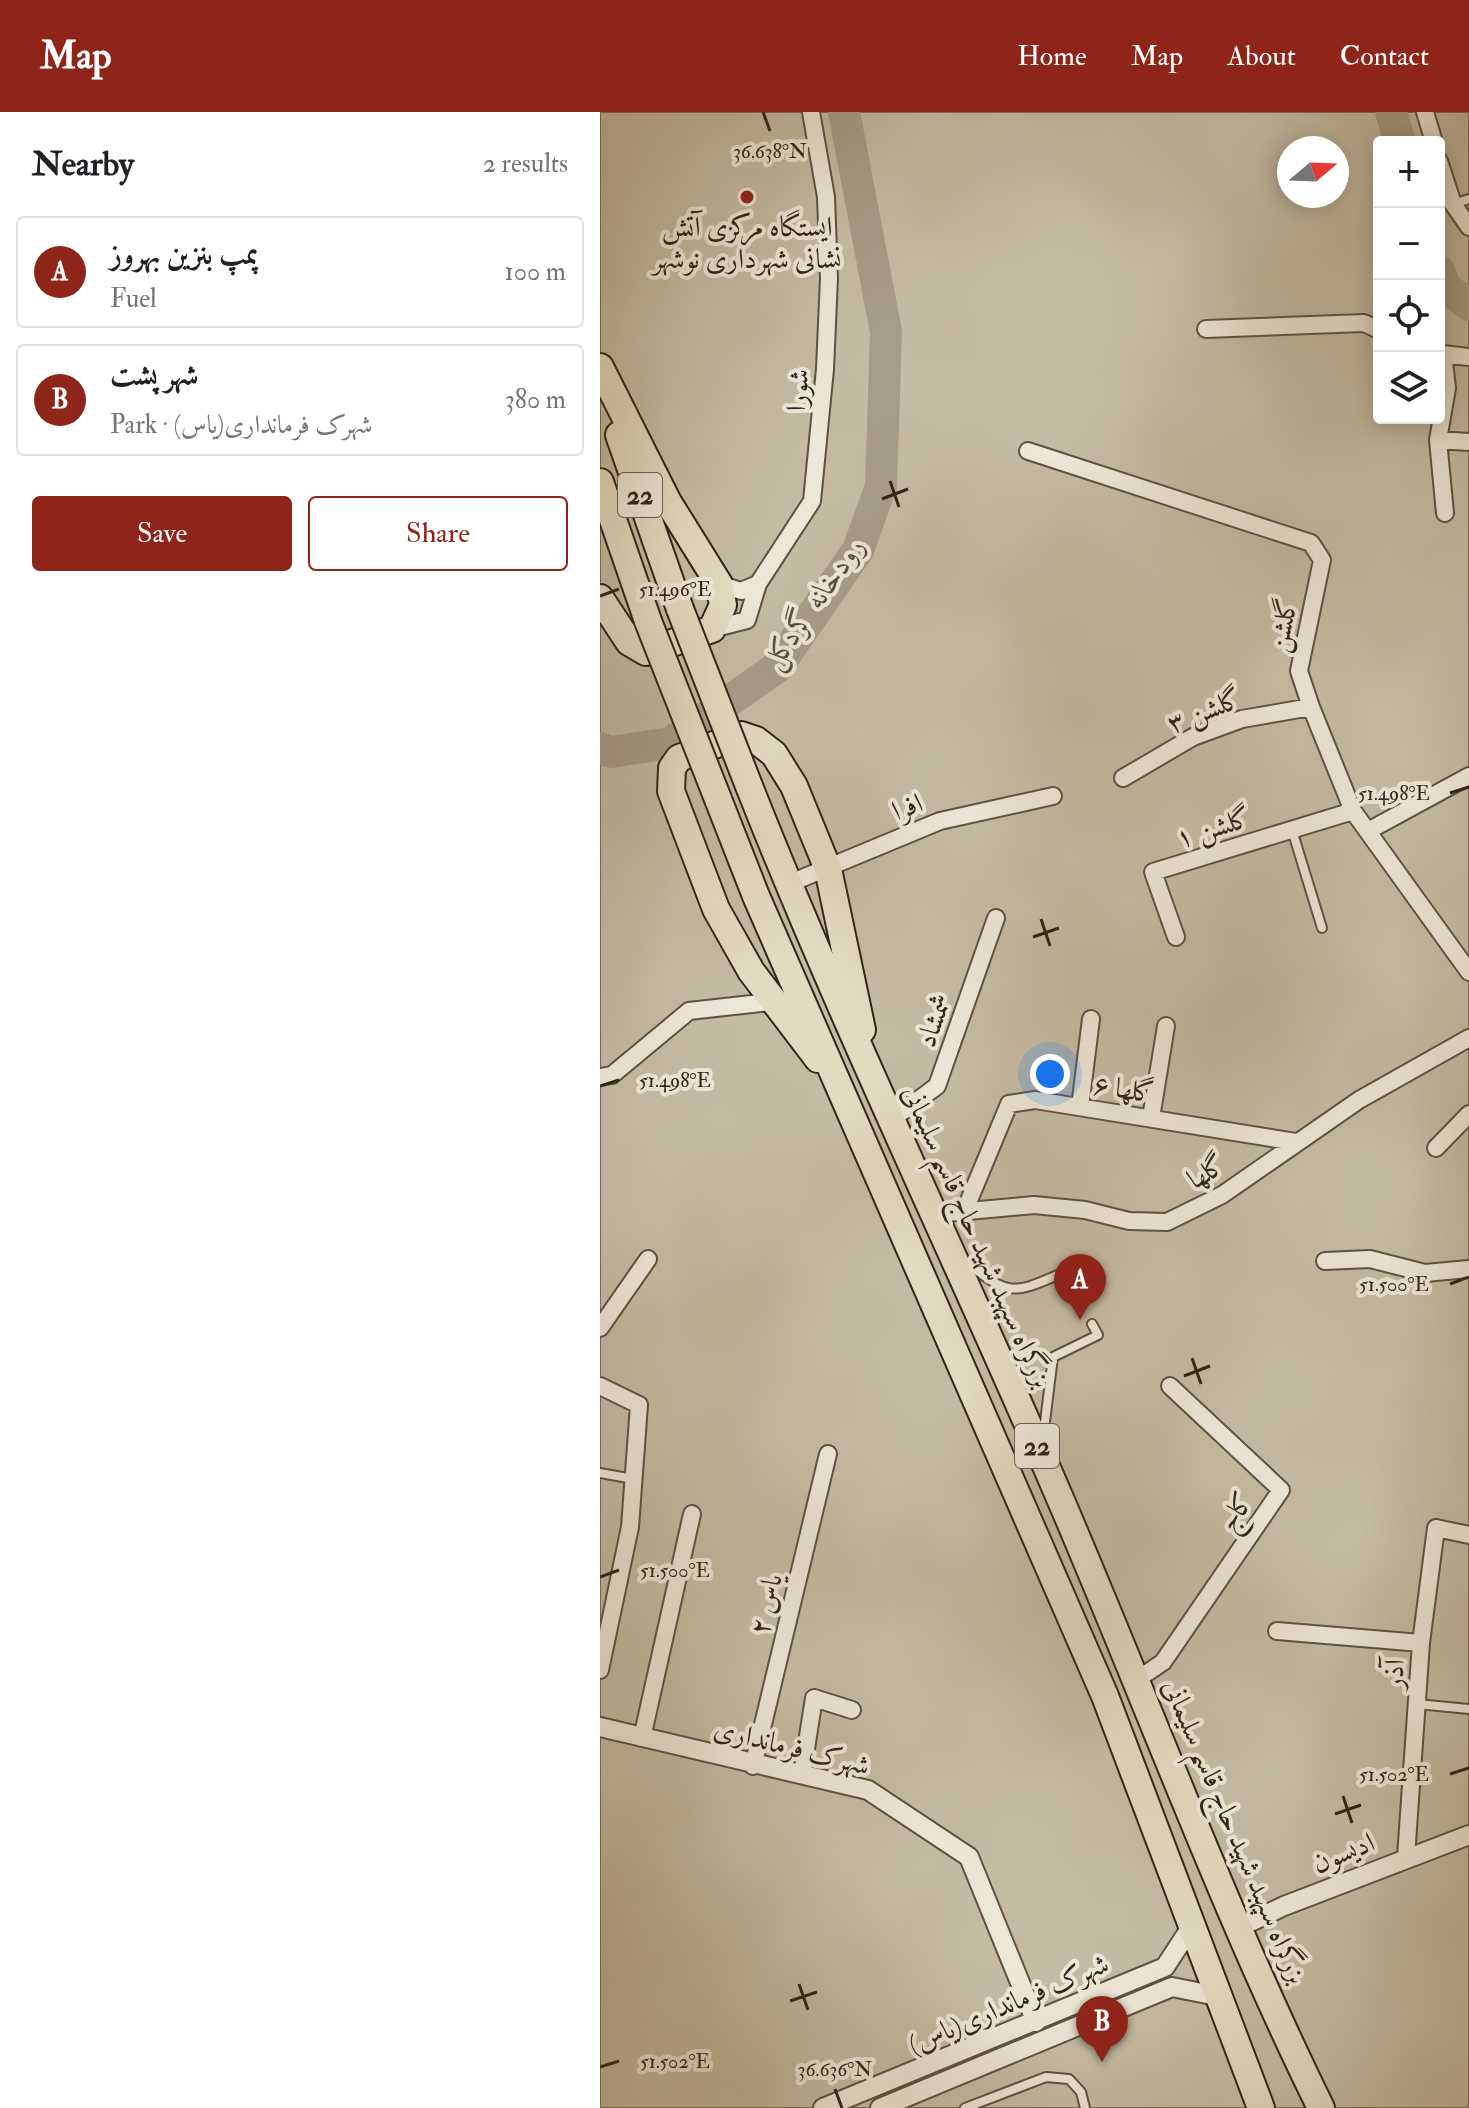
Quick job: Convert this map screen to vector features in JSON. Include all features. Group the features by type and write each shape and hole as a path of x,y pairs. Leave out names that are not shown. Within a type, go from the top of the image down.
{"highway":[{"path":"600,367 668,502 719,584 723,605 712,629 646,652 629,642 600,598"},
{"name":"بزرگراه سپهبد شهید حاج قاسم سلیمانی","path":"600,381 680,609 788,884 1041,1455 1240,1927 1321,2108"},
{"name":"22","path":"600,482 648,621 756,896 804,999 1105,1696 1222,1997 1261,2108"},
{"path":"843,1094 751,971 716,909 671,791 672,768 679,758 741,735 756,740 774,754 794,786 828,869 872,1076"}],"street":[{"name":"شورا","path":"712,629 747,620 758,584 812,501 825,369 829,278 826,197 811,112"},
{"path":"1425,112 1432,136"},
{"path":"1445,172 1461,202 1469,227"},
{"path":"1206,329 1364,323 1373,327"},
{"path":"1445,354 1469,357"},
{"path":"1445,377 1445,400"},
{"path":"1441,424 1438,440 1445,513"},
{"path":"1438,440 1469,442"},
{"name":"گلشن","path":"1028,451 1311,543 1322,560 1299,671 1311,707 1353,811 1469,972"},
{"path":"719,584 741,591 758,584"},
{"name":"گلشن ۳","path":"1123,778 1193,737 1242,719 1311,707"},
{"path":"1368,831 1469,776"},
{"name":"افرا","path":"788,884 940,821 1053,796"},
{"name":"گلشن ۱","path":"1176,937 1153,872 1353,811"},
{"name":"شمشاد","path":"891,1120 937,1086 996,918"},
{"path":"600,1077 612,1075 689,1011 804,999"},
{"path":"1080,1107 1091,1019"},
{"path":"1151,1118 1166,1026"},
{"name":"گلها","path":"935,1214 1034,1205 1085,1210 1129,1221 1167,1222 1222,1195 1359,1100 1469,1038"},
{"name":"گلها ۶","path":"965,1210 1009,1104 1035,1100 1296,1142"},
{"path":"1436,1148 1469,1114"},
{"path":"600,1328 648,1259"},
{"path":"1325,1261 1370,1259 1425,1273 1469,1269"},
{"path":"600,1386 639,1405 630,1527 600,1670"},
{"name":"کاج","path":"1138,1679 1163,1662 1281,1490 1170,1386"},
{"name":"یاس ۲","path":"753,1766 828,1454"},
{"path":"642,1738 692,1514"},
{"name":"آذر","path":"1406,1857 1421,1643 1436,1528 1469,1535"},
{"path":"1277,1631 1421,1643"},
{"path":"802,1774 814,1698 852,1710"},
{"name":"شهرک فرمانداری","path":"600,1727 753,1766 868,1790 969,1857 1036,2022"},
{"name":"ادیسون","path":"1240,1927 1406,1857 1469,1835"},
{"name":"شهرک فرمانداری(یاس)","path":"823,2108 1165,1967 1193,1924"},
{"name":"شهرک فرمانداری(یاس)","path":"880,2108 1172,1987 1222,1997"},
{"path":"954,2056 963,2075"}],"lane":[{"path":"1292,829 1322,928"},
{"path":"951,1251 995,1285 1019,1291 1067,1271 1076,1290"},
{"path":"1041,1455 1053,1357 1098,1335 1092,1324"},
{"path":"600,1473 634,1479"},
{"path":"1417,1703 1469,1709"},
{"path":"965,2108 1046,2077 1069,2079 1081,2092 1085,2108"}],"shaded area":[{"path":"600,112 1469,112 1469,2108 600,2108"}],"waterway":[{"name":"رودخانه گردکل","path":"600,748 611,752 670,743 776,668 858,550 881,486 886,332 844,112"},
{"name":"رودخانه گردکل","path":"1391,112 1398,136"},
{"name":"رودخانه گردکل","path":"1443,280 1446,288 1469,305"}],"place":[{"name":"ایستگاه مرکزی آتش نشانی شهرداری نوشهر","path":"747,197"},
{"name":"پمپ بنزین بهروز","path":"1080,1320"},
{"name":"شهر پشت","path":"1102,2062"}]}
